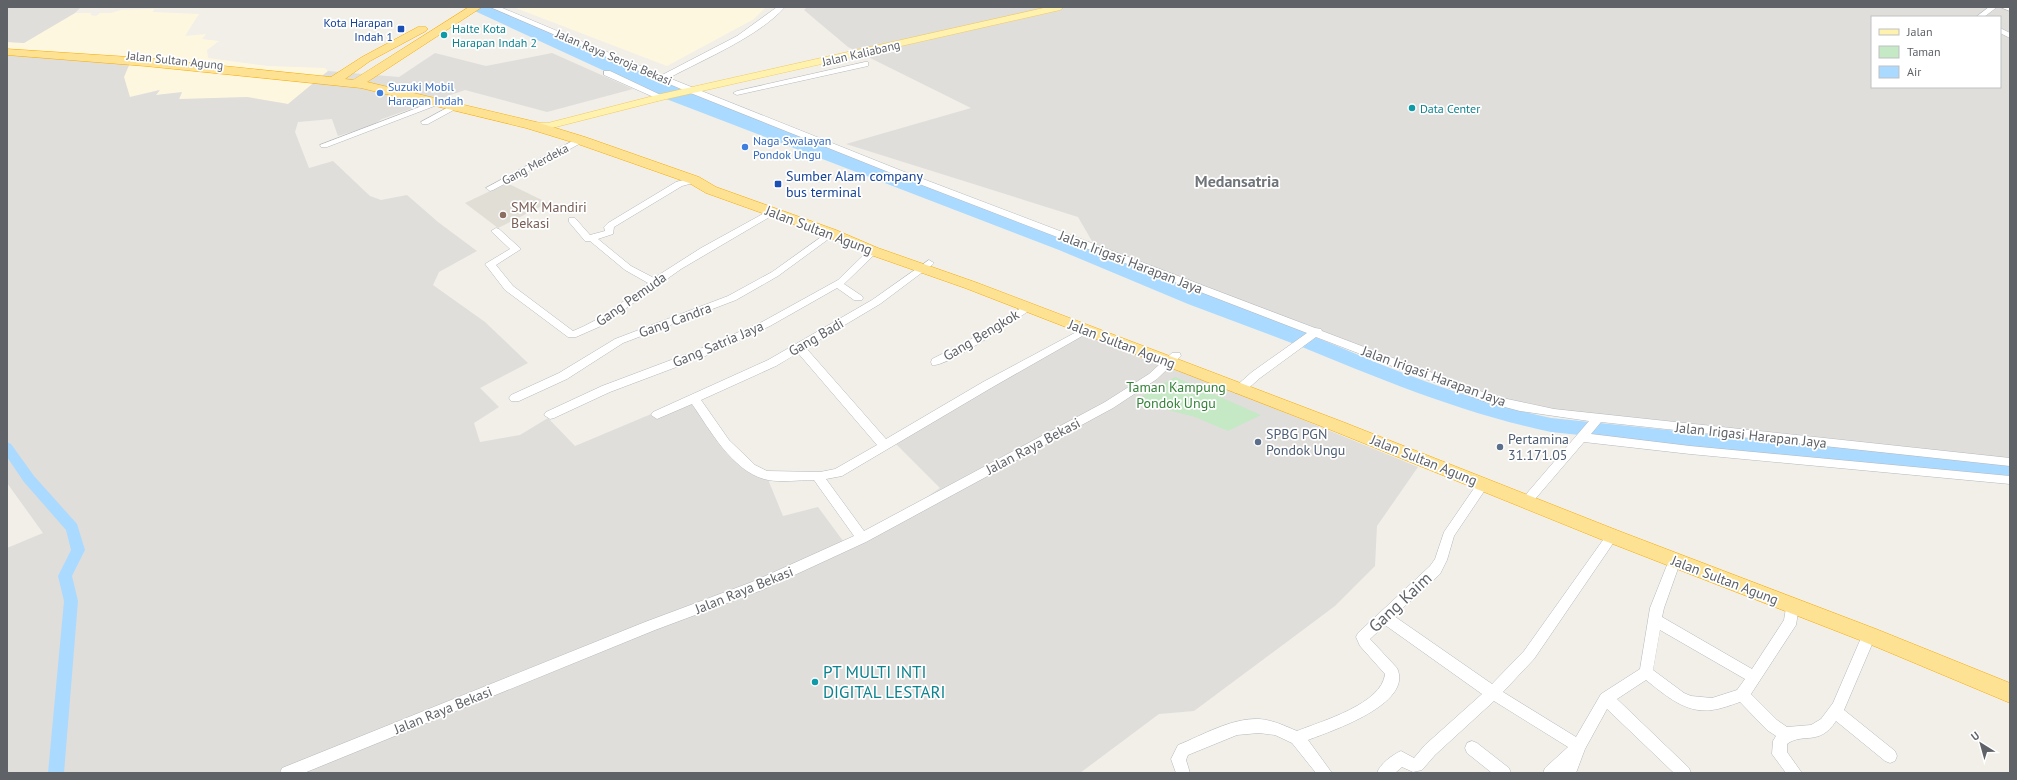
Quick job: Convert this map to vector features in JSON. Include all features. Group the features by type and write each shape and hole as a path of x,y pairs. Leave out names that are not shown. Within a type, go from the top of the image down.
{"highway":[{"path":"381,75 476,7"},
{"path":"333,77 335,73 359,76 448,12"},
{"name":"Jalan Sultan Agung","path":"7,47 101,52 333,77"},
{"name":"Jalan Sultan Agung","path":"7,52 333,77 381,75 470,104 548,126 643,156 873,251 926,266 1026,308 1086,331 1173,360"},
{"name":"Jalan Sultan Agung","path":"359,76 441,102 580,140 694,180 711,190 738,194"},
{"name":"Jalan Sultan Agung","path":"768,207 1243,386 1486,481 1612,536 1675,560 1696,563 1866,624 2010,682"},
{"name":"Jalan Sultan Agung","path":"1486,481 1532,495 1696,563 1792,606 1869,635 2010,693"}],"main road":[{"name":"Jalan Kaliabang","path":"531,126 548,126 688,90 819,63 1060,7"}],"street":[{"name":"Jalan Raya Seroja Bekasi","path":"494,7 651,77 688,90 899,174 1000,211"},
{"path":"632,85 736,38 766,21 781,7"},
{"path":"1981,16 1993,7"},
{"path":"2004,7 2010,9"},
{"path":"2001,31 2010,36"},
{"path":"819,63 827,72"},
{"path":"736,93 865,64"},
{"path":"606,73 661,97"},
{"path":"324,145 441,102"},
{"path":"425,122 457,106"},
{"name":"Gang Merdeka","path":"490,188 580,140"},
{"path":"572,220 588,239 593,239 610,232 609,227 611,225 679,184 694,180"},
{"name":"Gang Pemuda","path":"496,231 516,249 490,264 509,288 569,334 583,331 611,316 655,283 768,207"},
{"name":"Jalan Irigasi Harapan Jaya","path":"1000,211 1176,280 1317,331 1490,399 1535,410 1590,427 1798,451 2010,462"},
{"name":"Gang Candra","path":"515,398 562,376 631,336 732,298 775,274 831,233"},
{"path":"593,239 628,268 655,283"},
{"name":"Gang Satria Jaya","path":"550,415 606,389 699,354 766,324 837,284 873,251"},
{"name":"Gang Badi","path":"657,415 766,365 799,347 876,302 926,266"},
{"path":"837,284 858,298"},
{"name":"Gang Bengkok","path":"936,362 981,337 1026,308"},
{"path":"694,398 725,443 751,468 766,476 817,476 838,473 987,385 1086,331"},
{"path":"1243,386 1292,348 1317,331"},
{"path":"799,347 884,445"},
{"name":"Jalan Raya Bekasi","path":"286,773 650,626 757,586 862,538 1109,405 1173,360"},
{"path":"1532,495 1590,427 1690,450 1798,451 2010,480"},
{"path":"817,476 862,538"},
{"name":"Gang Kaim","path":"1297,738 1362,710 1378,701 1388,690 1392,672 1365,642 1363,637 1435,570 1441,560 1448,536 1486,481"},
{"path":"1384,773 1401,758 1413,765 1417,765 1430,750 1493,693 1529,655 1612,536"},
{"path":"1569,773 1579,746 1606,698 1646,672 1658,603 1675,560"},
{"path":"1646,672 1679,696 1690,702 1718,703 1742,695 1791,621 1792,606"},
{"path":"1385,617 1493,693 1579,746"},
{"path":"1655,620 1754,677"},
{"path":"1795,773 1779,754 1780,742 1788,735 1813,732 1826,724 1835,711 1869,635"},
{"path":"1742,695 1772,725 1788,735"},
{"path":"1606,698 1684,773"},
{"path":"1835,711 1890,756"},
{"path":"1183,773 1178,759 1183,750 1236,728 1259,726 1276,729 1297,738 1325,773"},
{"path":"1550,773 1579,746"},
{"path":"1472,748 1504,773"}],"shaded area":[{"path":"7,7 81,7 75,13 24,43 7,42"},
{"path":"513,7 766,7 754,19 667,66"},
{"path":"807,7 2010,7 2010,462 1598,418 1490,399 1096,248 1078,217 846,144 971,108 848,47 804,10"},
{"path":"154,9 153,12 199,14 185,36 206,34 202,39 219,41 207,50 208,58 268,66 325,68 328,71 288,104 247,97 179,100 182,93 156,95 159,90 129,97 124,77 129,63 7,55 7,42 24,43 75,13 92,13 90,15 96,16 100,13 111,13 121,10"},
{"path":"435,53 486,66 552,53 633,89 547,112 465,90 382,119 371,126 338,136 332,119 298,122 295,132 309,168 333,161 370,196 381,200 407,195 438,222 477,251 439,272 433,285 485,322 528,363 480,388 499,407 474,423 480,442 520,435 548,418 575,446 687,399 740,463 767,477 783,516 818,507 846,545 895,519 940,488 891,439 1086,331 1418,467 1377,526 1375,566 1335,606 1194,711 1159,714 1080,773 7,773 7,548 43,533 7,483 7,55 130,63 124,77 130,97 160,90 156,95 182,92 179,99 247,97 288,104 328,71 399,77"},
{"name":"SMK Mandiri Bekasi","path":"507,183 548,203 498,228 465,203"}],"green space":[{"name":"Taman Kampung Pondok Ungu","path":"1175,377 1261,415 1228,431 1195,417 1160,408 1142,396"}],"water":[{"path":"466,7 494,7 691,90 1317,331 1297,345 1188,304 1059,250 661,97"}],"waterway":[{"path":"1285,333 1449,398 1482,409 1551,425 2010,473"},
{"path":"7,447 29,479 72,528 78,550 65,576 71,601 56,773"}],"place":[{"name":"Kota Harapan Indah 1","path":"401,29"},
{"name":"Halte Kota Harapan Indah 2","path":"444,35"},
{"name":"Suzuki Mobil Harapan Indah","path":"380,93"},
{"name":"Data Center","path":"1412,108"},
{"name":"Naga Swalayan Pondok Ungu","path":"745,147"},
{"name":"Sumber Alam company bus terminal","path":"778,184"},
{"name":"SMK Mandiri Bekasi","path":"503,215"},
{"name":"SPBG PGN Pondok Ungu","path":"1258,442"},
{"name":"Pertamina 31.171.05","path":"1500,447"},
{"name":"PT MULTI INTI DIGITAL LESTARI","path":"815,682"}],"district":[{"name":"Medansatria","path":"1237,181"}]}
